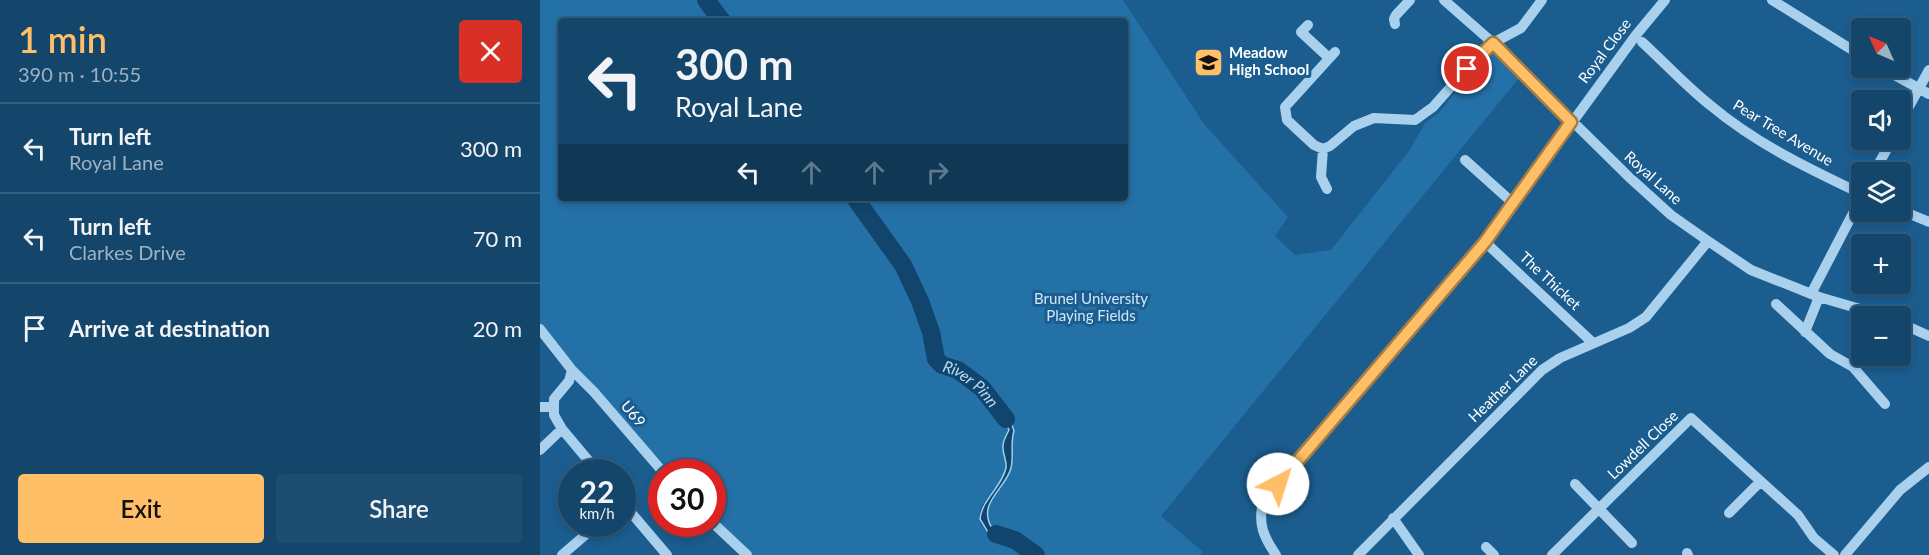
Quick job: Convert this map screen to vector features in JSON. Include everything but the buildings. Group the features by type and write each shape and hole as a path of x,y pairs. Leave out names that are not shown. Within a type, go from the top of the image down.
{"street":[{"path":"1395,24 1396,15 1410,0"},
{"name":"Royal Lane","path":"1443,0 1493,43 1571,122 1664,208 1708,241 1751,270 1815,295 1851,306"},
{"path":"1308,25 1301,32 1332,55 1285,107 1287,120 1314,146 1323,149 1354,126 1374,118 1415,120 1433,107 1480,54 1493,43 1521,28 1542,0"},
{"name":"Royal Close","path":"1276,555 1266,541 1260,519 1263,502 1485,242 1635,35 1665,0"},
{"path":"1772,0 1851,49"},
{"name":"Pear Tree Avenue","path":"1642,42 1710,105 1753,136 1807,168 1851,190"},
{"path":"1911,109 1924,92 1929,70"},
{"path":"1900,78 1924,92"},
{"path":"1323,149 1321,177 1327,189"},
{"path":"1465,160 1514,204"},
{"path":"1911,215 1929,222"},
{"path":"1805,332 1815,295 1851,218"},
{"name":"Heather Lane","path":"1358,555 1542,370 1560,358 1629,328 1650,314 1708,241"},
{"name":"The Thicket","path":"1485,242 1593,343"},
{"path":"1776,304 1830,354 1852,367 1885,404"},
{"path":"1911,328 1929,336"},
{"name":"U69","path":"540,329 575,373 651,459"},
{"path":"575,373 554,399 552,407 562,429 587,459"},
{"path":"540,407 552,407"},
{"name":"Lowdell Close","path":"1552,555 1692,418 1798,515 1814,538 1834,555"},
{"path":"540,450 562,429"},
{"path":"1845,555 1900,490 1929,467"},
{"path":"1729,513 1760,482"},
{"path":"1575,484 1632,543"},
{"path":"636,518 667,555"},
{"path":"1393,518 1419,555"},
{"path":"726,535 747,555"},
{"path":"562,555 583,537"}],"green space":[{"name":"Brunel University Playing Fields","path":"540,0 1123,0 1204,124 1288,217 1275,236 1295,255 1331,250 1409,151 1425,123 1439,113 1472,71 1494,53 1519,78 1161,516 1203,552 1200,555 753,555 726,528 726,459 659,459 582,375 540,325","holes":["998,413 1013,425 1010,472 992,500 988,515 989,523 994,531 1014,535 1019,544 993,535 981,525 979,518 980,509 1001,480 1006,467 1004,443 1009,430"]}],"shaded area":[{"path":"991,400 1008,413 1014,431 1011,468 989,505 989,521 994,531 1014,535 1020,545 989,534 980,519 984,505 1001,481 1006,468 1003,446 1009,430"}],"waterway":[{"name":"River Pinn","path":"706,0 720,18"},
{"name":"River Pinn","path":"857,201 903,265 920,301 931,332 936,359 942,365 958,370 982,388 1006,419"},
{"name":"River Pinn","path":"996,534 1015,540 1036,555"}],"place":[{"name":"Meadow High School","path":"1208,62"}],"route":[{"path":"1278,484 1485,242 1571,122 1493,43 1467,69"}]}
